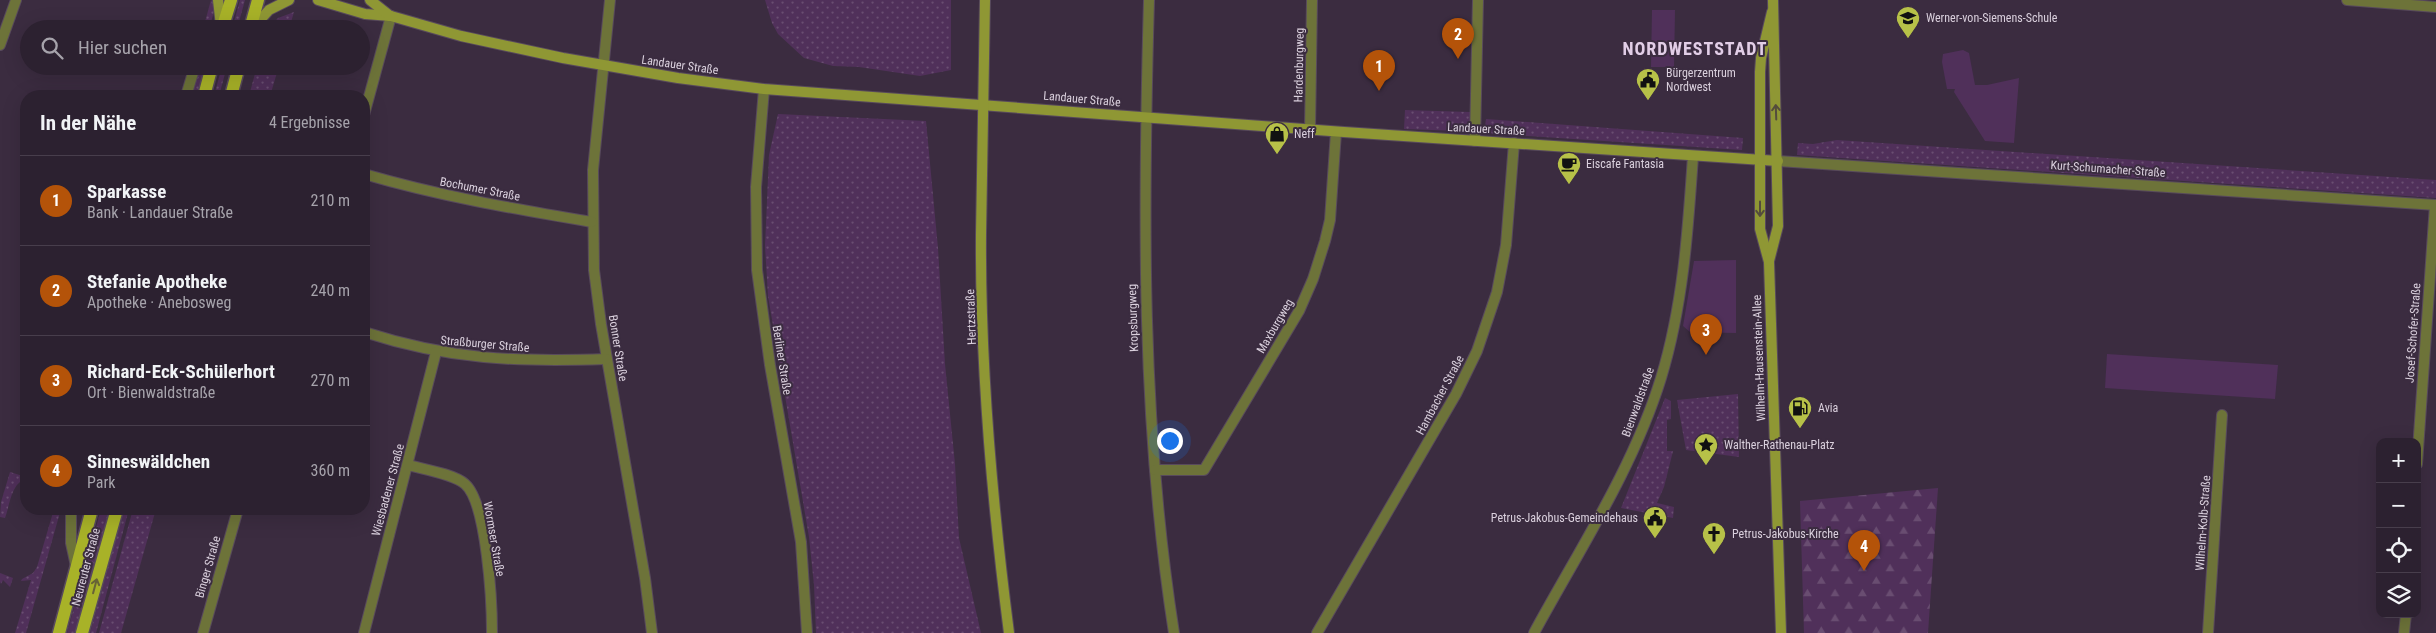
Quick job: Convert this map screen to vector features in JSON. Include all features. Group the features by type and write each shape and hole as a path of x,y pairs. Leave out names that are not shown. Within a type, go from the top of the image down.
{"main road":[{"path":"225,20 231,0"},
{"path":"253,20 258,0"},
{"path":"206,90 210,75"},
{"path":"233,90 237,75"},
{"name":"Neureuter Straße","path":"59,633 90,515"},
{"name":"Neureuter Straße","path":"82,633 115,515"}],"street":[{"path":"0,45 16,0"},
{"path":"218,0 221,20"},
{"path":"260,20 269,10 289,0"},
{"name":"Landauer Straße","path":"318,0 364,14 391,16 461,36 604,66 764,89 1336,132 1778,161"},
{"name":"Landauer Straße","path":"370,0 391,16"},
{"name":"Bonner Straße","path":"610,0 596,138 592,222 596,292 645,578 652,633"},
{"name":"Hertzstraße","path":"985,0 982,234 984,343 996,521 1009,633"},
{"name":"Kropsburgweg","path":"1149,0 1145,287 1155,470 1163,563 1174,633"},
{"name":"Hardenburgweg","path":"1310,130 1312,0"},
{"path":"1475,141 1478,0"},
{"name":"Wilhelm-Hausenstein-Allee","path":"1769,262 1778,226 1773,0"},
{"path":"2348,0 2420,3 2436,7"},
{"name":"Wilhelm-Hausenstein-Allee","path":"1772,12 1761,58 1760,229 1769,262 1781,633"},
{"path":"370,92 391,16"},
{"path":"188,90 192,75"},
{"name":"Berliner Straße","path":"764,89 756,187 758,270 770,365 801,542 807,633"},
{"name":"Maxburgweg","path":"1155,470 1204,470 1299,311 1313,279 1326,241 1332,200 1336,132"},
{"name":"Hambacher Straße","path":"1317,633 1456,394 1477,351 1497,292 1506,245 1514,143"},
{"name":"Bienwaldstraße","path":"1534,633 1624,470 1656,393 1671,338 1682,280 1693,156"},
{"name":"Kurt-Schumacher-Straße","path":"1778,161 2435,205"},
{"name":"Bochumer Straße","path":"370,176 411,188 479,203 592,222"},
{"name":"Josef-Schofer-Straße","path":"2419,438 2435,205"},
{"name":"Straßburger Straße","path":"370,334 436,352 507,360 606,359"},
{"name":"Wiesbadener Straße","path":"364,633 436,352"},
{"name":"Wilhelm-Kolb-Straße","path":"2208,633 2222,415"},
{"name":"Wormser Straße","path":"408,465 460,480 473,495 488,568 492,633"},
{"name":"Neureuter Straße","path":"71,515 71,543 76,568"},
{"name":"Binger Straße","path":"203,633 236,515"},
{"path":"2404,633 2406,618"}],"green space":[{"path":"211,0 214,2 214,12 212,20 205,20"},
{"path":"240,0 245,0 239,20 234,20"},
{"path":"765,0 951,0 951,70 920,76 859,67 833,66 804,58 778,34 772,23"},
{"path":"1652,10 1675,10 1674,67 1651,67"},
{"path":"294,12 292,20 276,20"},
{"path":"1963,50 1969,53 1975,85 1987,85 2019,78 2014,143 1985,141 1954,92 1955,89 1947,89 1942,62 1943,54"},
{"path":"197,75 203,75 199,90 193,90"},
{"path":"220,75 225,75 221,90 216,90"},
{"path":"255,75 276,75 272,90 251,90"},
{"path":"1405,110 1470,112 1470,124 1459,131 1404,129"},
{"path":"778,114 926,121 938,248 959,538 981,633 816,633 809,537 768,296 765,246 769,155"},
{"path":"1486,119 1743,138 1742,150 1484,133"},
{"path":"1837,140 2436,180 2436,198 1797,155 1798,143 1813,144"},
{"path":"1736,260 1736,333 1690,332 1683,326 1694,261"},
{"path":"2107,354 2278,365 2275,399 2105,388"},
{"path":"1738,394 1739,457 1686,450 1677,400"},
{"path":"1665,398 1671,401 1671,419 1667,420 1667,451 1673,451 1664,487 1657,503 1674,507 1673,518 1621,508"},
{"path":"10,472 20,475 20,482 14,490 5,518 0,517 1,502"},
{"path":"1938,488 1928,633 1804,633 1800,501"},
{"path":"52,515 59,515 26,633 15,633 31,580 21,581 33,573 37,567"},
{"path":"99,515 108,515 76,633 67,633"},
{"path":"122,515 127,515 96,633 90,633"},
{"path":"131,515 154,515 121,633 99,633"},
{"path":"0,573 13,578 10,587 3,580 1,584"}],"place":[{"name":"Werner-von-Siemens-Schule","path":"1908,39"},
{"name":"Stefanie Apotheke","path":"1458,59"},
{"name":"Sparkasse","path":"1379,91"},
{"name":"Bürgerzentrum Nordwest","path":"1648,101"},
{"name":"Neff","path":"1277,155"},
{"name":"Eiscafe Fantasia","path":"1569,185"},
{"name":"Richard-Eck-Schülerhort","path":"1706,355"},
{"name":"Avia","path":"1800,429"},
{"name":"Walther-Rathenau-Platz","path":"1706,466"},
{"name":"Petrus-Jakobus-Gemeindehaus","path":"1655,539"},
{"name":"Petrus-Jakobus-Kirche","path":"1714,555"},
{"name":"Sinneswäldchen","path":"1864,571"}],"district":[{"name":"NORDWESTSTADT","path":"1695,48"}]}
